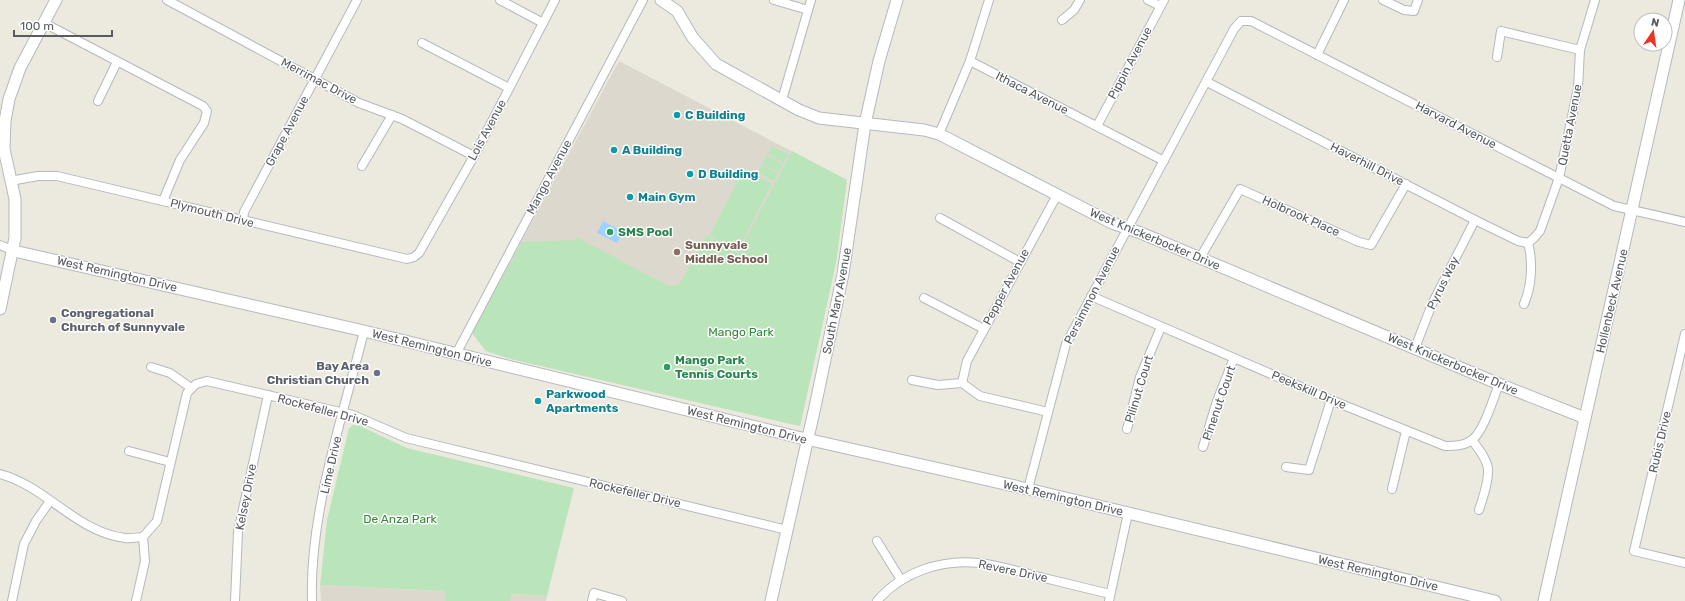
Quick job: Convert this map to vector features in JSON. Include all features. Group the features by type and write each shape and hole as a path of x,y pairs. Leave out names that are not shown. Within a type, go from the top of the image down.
{"street":[{"path":"0,309 14,251 16,208 4,149 3,110 9,99 20,68 56,0"},
{"name":"Merrimac Drive","path":"167,0 359,103 392,115 474,156"},
{"name":"Grape Avenue","path":"243,220 244,212 357,0"},
{"path":"500,0 543,23"},
{"name":"Lois Avenue","path":"414,257 418,253 474,156 555,0"},
{"name":"Mango Avenue","path":"456,354 643,0"},
{"name":"West Knickerbocker Drive","path":"662,0 677,11 693,38 716,64 782,100 819,118 924,130 939,134 1112,224 1126,228 1200,258 1499,384 1585,418"},
{"path":"774,0 808,10"},
{"path":"782,100 811,0"},
{"name":"South Mary Avenue","path":"771,601 808,439 843,274 865,124 877,68 897,0"},
{"path":"939,134 970,61 989,0"},
{"path":"1062,20 1074,10 1080,0"},
{"path":"1148,0 1162,3"},
{"path":"1317,55 1344,0"},
{"path":"1383,0 1404,10 1414,11 1418,0"},
{"name":"Quetta Avenue","path":"1528,242 1540,231 1559,178 1578,88 1580,50 1595,0"},
{"name":"Hollenbeck Avenue","path":"1544,601 1679,0"},
{"name":"Pippin Avenue","path":"1097,126 1162,3"},
{"name":"Harvard Avenue","path":"1234,29 1241,21 1251,20 1614,206 1685,222"},
{"path":"44,23 203,106 207,111 204,123 180,160 163,201"},
{"name":"Persimmon Avenue","path":"1028,489 1066,344 1126,228 1207,82 1234,29"},
{"path":"1496,57 1501,31 1580,50"},
{"path":"422,43 509,88"},
{"name":"Ithaca Avenue","path":"970,61 1164,161"},
{"path":"98,101 118,62"},
{"name":"Haverhill Drive","path":"1207,82 1518,241 1528,242"},
{"path":"362,166 392,115"},
{"name":"Plymouth Drive","path":"10,181 38,176 57,176 407,258 414,257"},
{"name":"Holbrook Place","path":"1200,258 1240,189 1359,242 1371,245 1406,184"},
{"name":"Pepper Avenue","path":"962,383 967,361 1057,195"},
{"path":"940,218 1020,262"},
{"name":"Pyrus Way","path":"1415,348 1432,304 1476,220"},
{"path":"1524,304 1529,293 1531,254 1528,242"},
{"name":"West Remington Drive","path":"0,245 14,251 364,331 808,439 1028,489 1495,601"},
{"name":"Peekskill Drive","path":"1091,296 1331,400 1445,446 1461,445 1472,440"},
{"path":"924,298 984,329"},
{"name":"Pilinut Court","path":"1127,429 1140,376 1161,326"},
{"name":"Lime Drive","path":"312,601 311,584 316,536 327,478 364,331"},
{"name":"Rubis Drive","path":"1685,334 1634,551 1685,563"},
{"name":"Pinenut Court","path":"1203,447 1217,401 1234,358"},
{"path":"136,601 144,561 144,537 156,521 184,400 191,388 170,373 151,367"},
{"path":"912,380 938,385 962,383 980,396 1048,412"},
{"name":"Rockefeller Drive","path":"191,388 196,384 207,381 344,413 406,438 787,530"},
{"path":"1479,510 1483,498 1488,468 1481,452 1472,440 1483,425 1499,384"},
{"name":"Kelsey Drive","path":"235,601 238,532 268,395"},
{"path":"1286,467 1309,470 1331,400"},
{"path":"1392,489 1406,431"},
{"path":"129,451 170,462"},
{"path":"0,474 22,482 96,530 125,538 144,537"},
{"path":"12,601 24,544 36,521 50,501"},
{"path":"1109,597 1128,513"},
{"path":"877,541 901,580"},
{"name":"Revere Drive","path":"877,601 890,587 921,570 940,565 979,563 1109,597"},
{"path":"593,597 622,601"}],"shaded area":[{"name":"Mango Park","path":"619,61 847,180 836,263 800,426 511,359 486,351 472,333"},
{"path":"320,585 547,596 546,601 321,601"}],"green space":[{"path":"772,146 788,154 784,163 768,154"},
{"name":"Mango Park","path":"792,151 847,180 836,263 800,426 511,359 486,351 472,333 522,242 575,240 576,237 669,286 677,285 682,280 706,236 738,253"},
{"path":"767,156 783,164 779,172 762,164"},
{"path":"762,165 778,173 774,181 758,173"},
{"path":"744,169 757,176 756,179 759,177 772,184 737,251 723,244 724,241 722,243 709,236"},
{"name":"De Anza Park","path":"353,425 360,426 407,448 574,488 547,596 511,594 510,601 445,601 445,591 320,585 327,520 349,428"}],"water":[{"name":"SMS Pool","path":"603,221 623,232 617,243 597,233"}],"place":[{"name":"C Building","path":"677,115"},
{"name":"A Building","path":"614,150"},
{"name":"D Building","path":"690,174"},
{"name":"Main Gym","path":"630,197"},
{"name":"SMS Pool","path":"610,232"},
{"name":"Sunnyvale Middle School","path":"677,252"},
{"name":"Congregational Church of Sunnyvale","path":"53,320"},
{"name":"Mango Park Tennis Courts","path":"667,367"},
{"name":"Bay Area Christian Church","path":"377,373"},
{"name":"Parkwood Apartments","path":"538,401"}]}
